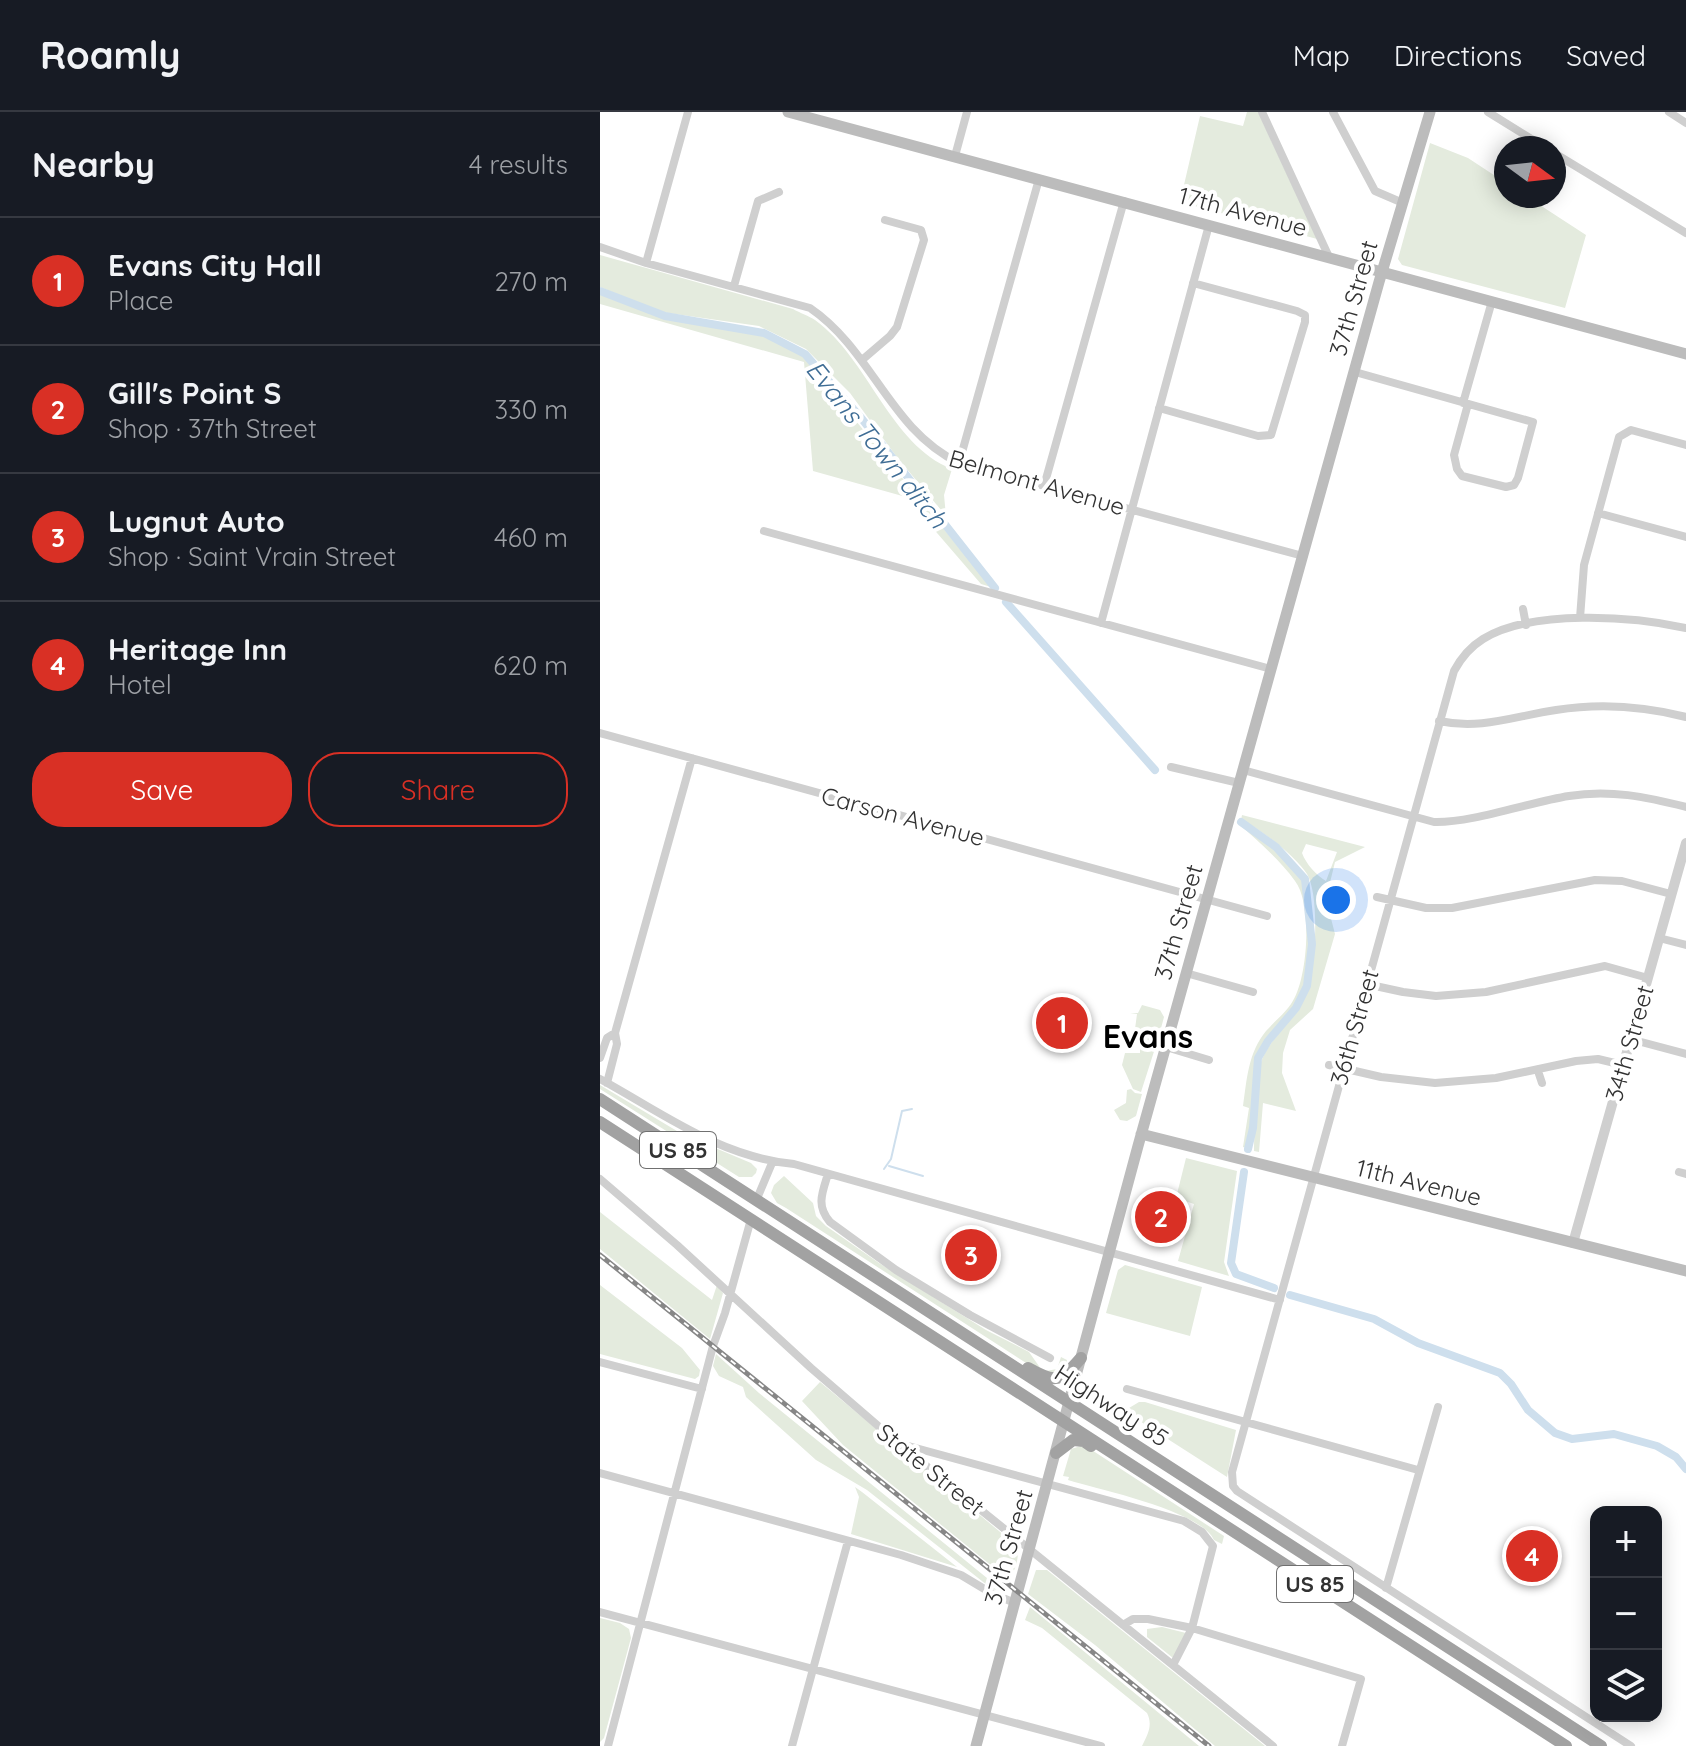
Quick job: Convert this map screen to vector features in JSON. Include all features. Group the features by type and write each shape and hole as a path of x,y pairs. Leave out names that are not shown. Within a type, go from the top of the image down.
{"highway":[{"name":"Highway 85","path":"600,1099 1601,1746"},
{"name":"Highway 85","path":"600,1122 1566,1746"},
{"path":"985,1348 999,1350 1039,1374 1058,1380 1081,1358"},
{"path":"1056,1453 1069,1442 1084,1441 1157,1488 1178,1496"}],"main road":[{"name":"17th Avenue","path":"788,112 1686,354"},
{"name":"37th Street","path":"976,1746 1206,899 1382,271 1430,112"},
{"name":"11th Avenue","path":"1141,1134 1686,1271"}],"street":[{"path":"646,263 688,112"},
{"path":"955,156 967,112"},
{"path":"1262,112 1329,257"},
{"path":"1333,112 1375,191 1403,203"},
{"path":"1488,112 1527,136"},
{"path":"1669,112 1686,123"},
{"path":"1566,160 1686,233"},
{"path":"959,463 1039,179"},
{"path":"734,286 758,201 779,192"},
{"path":"1044,486 1124,201"},
{"path":"862,360 897,327 924,240 921,230 885,220"},
{"path":"1101,623 1209,225"},
{"name":"Belmont Avenue","path":"600,247 646,263 810,308 825,318 862,360 914,432 930,447 959,463 1303,556"},
{"path":"1159,408 1258,436 1271,435 1305,322 1305,315 1297,311 1193,283"},
{"path":"1355,372 1466,403 1533,422 1514,485 1506,487 1462,476 1454,455 1466,403 1492,301"},
{"path":"1580,618 1582,577 1619,437 1631,430 1686,445"},
{"path":"1598,513 1686,537"},
{"path":"764,531 1271,669"},
{"path":"1523,609 1526,625 1580,618 1651,621 1686,628"},
{"name":"36th Street","path":"1386,1588 1237,1491 1233,1486 1232,1472 1454,671 1463,656 1486,637 1526,625"},
{"path":"1439,721 1475,726 1552,710 1597,706 1640,708 1686,717"},
{"name":"Carson Avenue","path":"600,733 1267,916"},
{"path":"692,758 615,1033 617,1048 604,1081 684,1128 767,1162 794,1164 1280,1300"},
{"path":"1171,767 1239,783"},
{"path":"1243,770 1441,822 1572,795 1633,795 1686,807"},
{"name":"34th Street","path":"1573,1243 1685,850"},
{"path":"1377,897 1426,908 1452,908 1595,880 1622,881 1671,894"},
{"path":"1659,938 1686,945"},
{"path":"1366,984 1436,996 1486,992 1605,966 1648,978"},
{"path":"1186,973 1253,992"},
{"path":"600,1058 607,1038 615,1033"},
{"path":"1630,1039 1686,1054"},
{"path":"1166,1047 1209,1060"},
{"path":"1329,1065 1381,1077 1435,1083 1468,1082 1538,1071 1576,1061 1598,1059 1623,1065"},
{"path":"1538,1071 1542,1083"},
{"path":"756,1201 767,1162"},
{"path":"828,1174 820,1199 822,1213 830,1222 896,1270 1050,1358"},
{"name":"State Street","path":"600,1179 898,1443 1273,1746"},
{"path":"608,1746 702,1389 751,1219"},
{"path":"600,1362 702,1389"},
{"path":"1127,1389 1418,1470"},
{"path":"1438,1407 1386,1588 1631,1746"},
{"path":"898,1443 1184,1521 1206,1536 1213,1546 1192,1628 1173,1665"},
{"path":"600,1473 961,1575 1015,1603"},
{"path":"792,1746 848,1541"},
{"path":"600,1612 1101,1746"},
{"path":"1123,1625 1133,1619 1148,1619 1192,1628 1361,1679 1342,1746"}],"shaded area":[{"path":"1247,112 1258,112 1317,239 1180,202 1200,116 1243,126"},
{"path":"1430,143 1468,158 1494,175 1494,208 1544,208 1586,235 1565,308 1402,265 1398,259"},
{"path":"600,255 793,309 815,320 834,336 912,441 930,457 952,469 944,495 946,516 896,456 850,393 806,349 759,326 661,312 600,287"},
{"path":"600,293 665,318 763,335 804,357 991,587 981,584 906,497 813,471 804,362 600,304"},
{"path":"1242,815 1365,847 1335,862 1326,899 1335,934 1313,1009 1290,1030 1283,1053 1282,1073 1296,1111 1263,1103 1259,1152 1254,1151 1255,1096 1260,1065 1269,1046 1306,994 1312,968 1315,915 1311,884 1302,867 1267,836 1241,820","holes":["1306,844 1337,852 1326,881 1312,869 1302,853"]},
{"path":"1239,824 1275,848 1303,880 1311,957 1305,985 1295,1006 1266,1040 1257,1057 1251,1128 1246,1148 1243,1147 1249,1108 1243,1106 1249,1067 1260,1039 1297,993 1304,961 1306,924 1301,892 1295,881"},
{"path":"1142,1005 1160,1010 1164,1017 1160,1032 1156,1031 1155,1035 1159,1036 1141,1092 1133,1089 1122,1065 1125,1053 1140,1053 1140,1030 1135,1029 1137,1014 1130,1013 1138,1013"},
{"path":"600,1085 682,1134 751,1163 757,1169 756,1173 752,1177 739,1177 600,1089"},
{"path":"1127,1090 1142,1094 1136,1116 1127,1121 1120,1120 1114,1110 1126,1103"},
{"path":"1186,1158 1237,1171 1224,1262 1229,1276 1178,1261 1194,1204 1176,1198"},
{"path":"784,1176 813,1203 816,1216 826,1226 879,1263 986,1330 1029,1352 1041,1369 1057,1369 1061,1357 1067,1360 1066,1366 1056,1373 1037,1370 777,1203 771,1193 774,1185"},
{"path":"600,1212 712,1300 717,1285 723,1293 710,1339 600,1249"},
{"path":"1125,1265 1202,1287 1190,1336 1106,1313 1118,1270"},
{"path":"600,1285 682,1348 700,1370 699,1376 695,1379 600,1354"},
{"path":"716,1354 759,1393 1003,1591 992,1589 867,1490 816,1460 746,1397 743,1387 719,1376 713,1366"},
{"path":"820,1382 1017,1546 1016,1564 1009,1580 843,1445 802,1401"},
{"path":"1139,1402 1236,1430 1227,1477 1124,1411"},
{"path":"1084,1445 1224,1536 1222,1544 1190,1520 1171,1511 1068,1480 1069,1477 1063,1476 1071,1449"},
{"path":"855,1487 957,1567 851,1534 859,1497"},
{"path":"1036,1570 1047,1570 1265,1746 1215,1746 1095,1645 1028,1594"},
{"path":"1030,1607 1199,1746 1142,1746 1150,1726 1147,1713 1042,1628 1025,1620"},
{"path":"600,1618 620,1623 629,1629 631,1638 604,1738 600,1742"},
{"path":"1162,1627 1186,1633 1173,1658 1147,1637 1147,1629"}],"waterway":[{"name":"Evans Town ditch","path":"600,291 665,316 764,333 805,354 862,419 995,588"},
{"name":"Evans Town ditch","path":"1006,602 1155,770"},
{"name":"Evans Town ditch","path":"1241,822 1276,847 1305,879 1312,944 1307,986 1296,1008 1258,1058 1253,1128 1248,1149"},
{"path":"884,1169 891,1159 902,1111 912,1109"},
{"path":"889,1166 923,1176"},
{"name":"Evans Town ditch","path":"1244,1172 1231,1263 1236,1274 1274,1288"},
{"name":"Evans Town ditch","path":"1290,1295 1374,1319 1418,1343 1500,1373 1528,1410 1555,1433 1572,1439 1614,1434 1657,1446 1676,1457 1686,1469"}],"railway":[{"path":"600,1255 1209,1746"}],"place":[{"name":"Evans City Hall","path":"1062,1023"},
{"name":"Gill's Point S","path":"1161,1217"},
{"name":"Lugnut Auto","path":"971,1255"},
{"name":"Heritage Inn","path":"1532,1556"}],"district":[{"name":"Evans","path":"1148,1036"}]}
